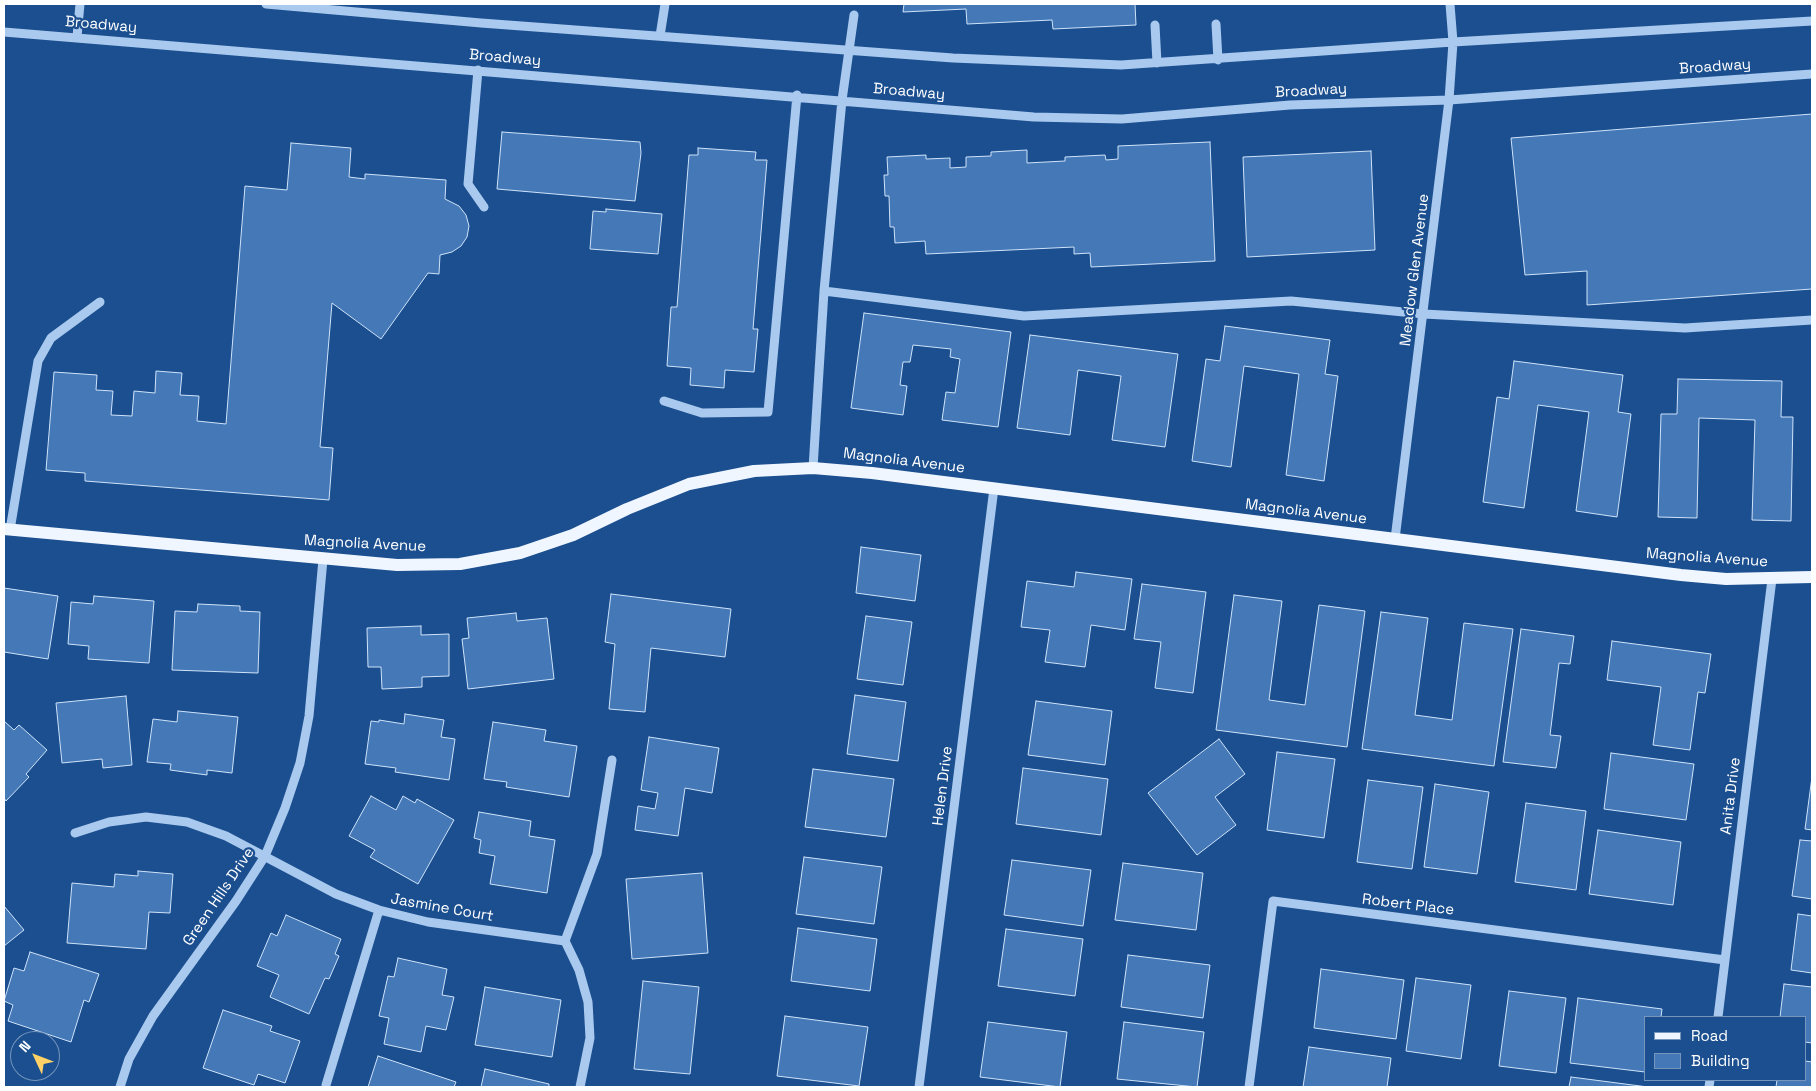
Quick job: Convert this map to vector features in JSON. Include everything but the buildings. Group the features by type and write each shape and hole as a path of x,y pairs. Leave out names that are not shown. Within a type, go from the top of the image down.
{"main road":[{"name":"Magnolia Avenue","path":"7,529 398,565 460,564 520,553 573,535 627,509 689,484 754,471 813,468 994,488 1681,575 1772,579 1812,577"}],"street":[{"path":"77,37 80,4"},
{"path":"266,4 314,6 848,50 1036,63 1121,65 1218,60 1453,42 1812,21"},
{"path":"660,36 665,4"},
{"name":"Meadow Glen Avenue","path":"1395,540 1449,100 1453,42 1450,4"},
{"path":"813,468 824,291 842,100 854,15"},
{"path":"1216,24 1218,60"},
{"path":"1155,25 1157,63"},
{"name":"Broadway","path":"4,32 796,95 1034,116 1122,119 1290,105 1449,100 1812,74"},
{"path":"478,70 468,184 484,207"},
{"path":"664,401 702,413 768,412 796,95"},
{"path":"824,291 1024,316 1291,300 1424,314 1685,328 1812,320"},
{"path":"7,529 38,361 51,338 100,302"},
{"name":"Helen Drive","path":"919,1087 994,488"},
{"name":"Green Hills Drive","path":"120,1087 129,1059 153,1016 236,901 265,856 288,799 300,763 309,716 323,559"},
{"name":"Anita Drive","path":"1718,1016 1772,579"},
{"path":"580,1087 590,1038 588,1002 579,970 565,941 597,854 612,760"},
{"name":"Jasmine Court","path":"75,833 109,822 146,817 187,822 226,836 336,894 379,910 428,922 565,941"},
{"name":"Robert Place","path":"1248,1087 1273,901 1725,960"},
{"path":"326,1085 379,910"}]}
